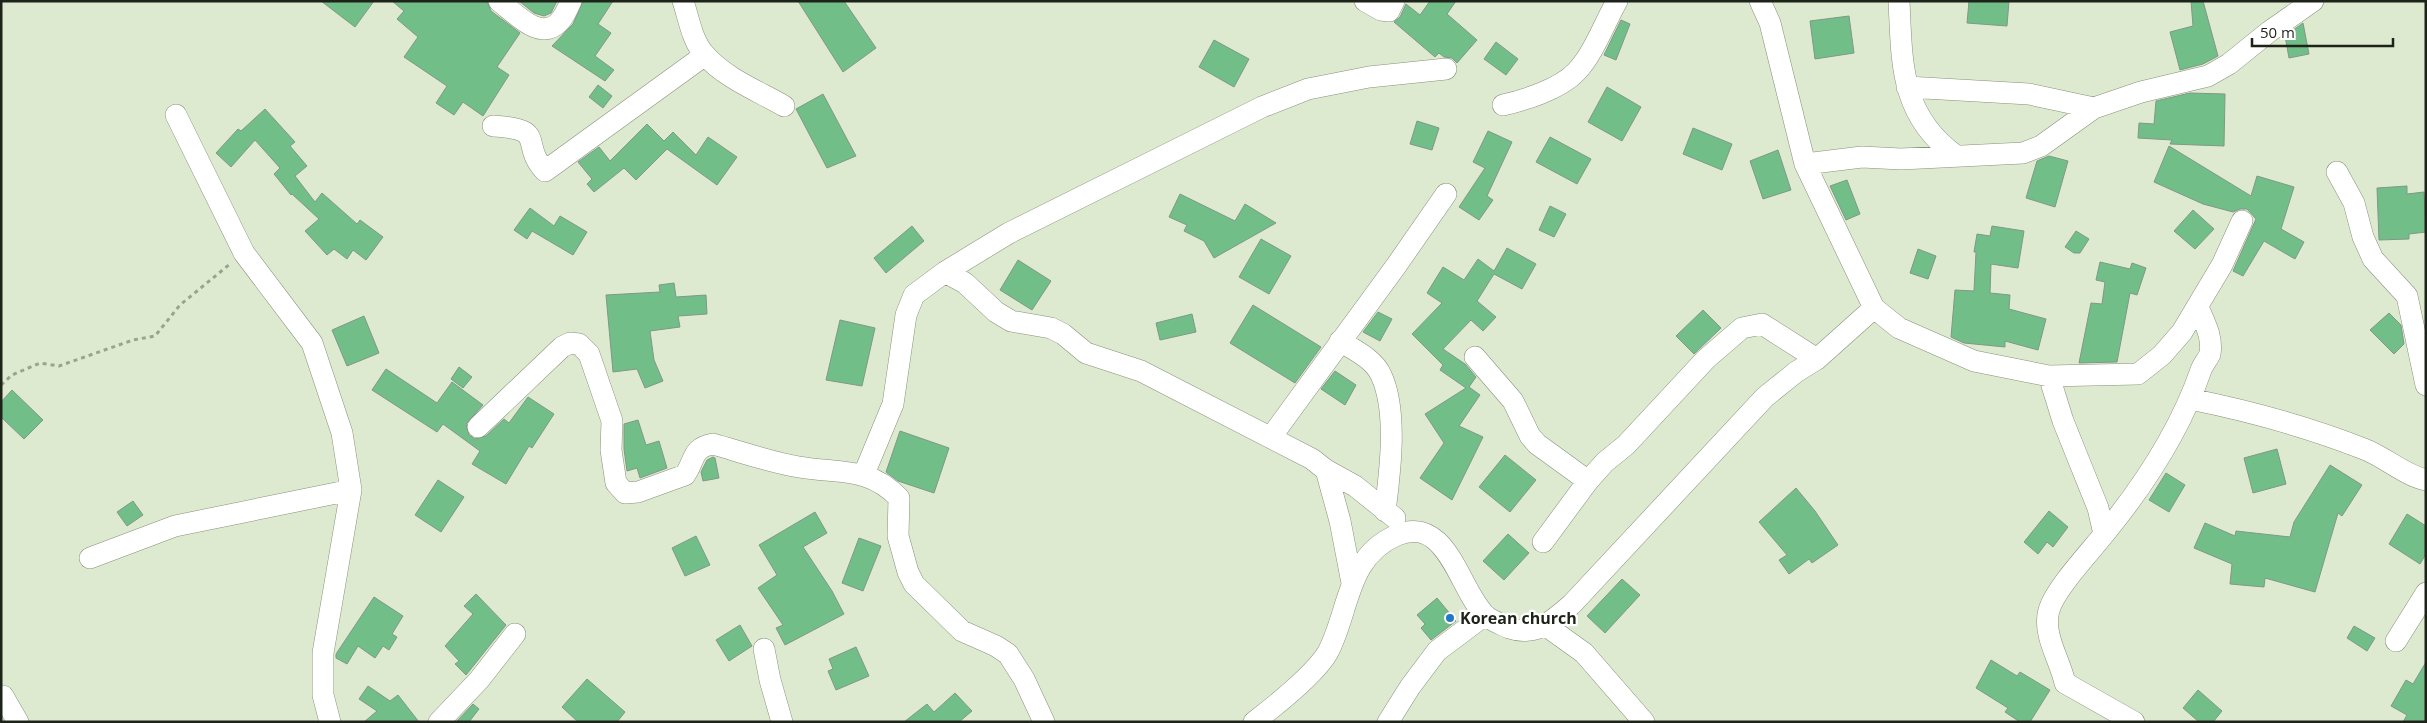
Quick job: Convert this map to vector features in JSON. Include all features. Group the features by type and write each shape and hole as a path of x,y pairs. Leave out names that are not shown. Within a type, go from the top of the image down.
{"street":[{"path":"499,1 539,30 548,30 560,22 572,1"},
{"path":"683,1 695,40 705,56 731,77 784,106"},
{"path":"1365,1 1381,10 1389,11 1394,1"},
{"path":"1503,105 1525,100 1576,73 1586,60 1616,1"},
{"path":"1760,1 1770,23 1805,164 1874,308 1899,328 1974,361 2049,376 2138,374 2162,355 2182,332 2222,265 2242,221"},
{"path":"1899,1 1901,61 1911,103 1925,128 1937,142 1955,155"},
{"path":"1805,164 1862,157 1901,159 2023,152 2041,146 2094,108 2141,92 2208,76 2229,64 2270,31 2313,1"},
{"path":"493,126 523,129 529,135 540,165 546,171 705,56"},
{"path":"864,474 893,404 906,315 914,295 945,272 1009,233 1262,107 1308,89 1360,78 1446,69"},
{"path":"1907,87 2029,94 2094,108"},
{"path":"176,115 244,253 312,343 342,433 352,490 324,653 323,694 330,722"},
{"path":"2337,172 2354,203 2363,238 2372,259 2406,296 2426,385"},
{"path":"1271,437 1340,340 1396,266 1446,194"},
{"path":"945,272 965,283 996,312 1011,321 1052,328 1091,355 1141,371 1312,459 1326,470 1355,486 1413,531 1438,542 1450,556 1468,590 1485,615 1516,631 1532,630 1544,625 1572,604 1765,397 1796,372 1817,360 1874,308"},
{"path":"2134,722 2065,683 2048,631 2049,610 2070,576 2144,482 2163,452 2190,399 2202,367 2210,355 2210,334 2198,306"},
{"path":"1543,542 1588,481 1605,462 1626,445 1706,359 1742,328 1762,324 1817,360"},
{"path":"1340,340 1370,361 1381,374 1386,392 1390,418 1391,462 1385,511"},
{"path":"478,427 562,347 570,343 578,344 589,354 612,421 611,450 616,483 625,493 638,492 685,475 695,453 702,446 713,444 799,467 864,474 890,488 899,498 898,536 908,572 914,584 962,631 996,646 1008,654 1024,679 1044,722"},
{"path":"1475,357 1513,401 1534,440 1588,481"},
{"path":"2049,376 2063,421 2098,508 2104,534"},
{"path":"2190,399 2273,418 2304,428 2364,449 2416,477 2426,480"},
{"path":"1326,470 1340,521 1352,584"},
{"path":"90,558 176,526 352,490"},
{"path":"1254,722 1323,659 1336,635 1358,567 1379,547 1396,536 1413,531"},
{"path":"2396,641 2426,593"},
{"path":"1388,722 1410,687 1437,651 1485,615"},
{"path":"1544,625 1584,653 1644,722"},
{"path":"439,722 479,680 515,634"},
{"path":"764,649 770,680 782,722"},
{"path":"3,696 18,722"}],"path":[{"path":"1,385 12,375 40,362 60,366 133,340 156,336 180,305 244,253"}],"building":[{"path":"321,1 374,1 355,27"},
{"path":"392,1 487,1 491,11 520,33 497,67 509,75 483,116 463,102 454,115 436,103 447,86 404,57 418,37 397,19 404,11"},
{"path":"519,1 557,1 551,13 544,16 534,13"},
{"path":"583,1 613,1 598,24 611,33 595,56 614,70 605,81 552,46 573,24"},
{"path":"798,1 844,1 876,48 843,72"},
{"path":"1430,1 1456,1 1447,14 1477,40 1457,63 1452,58 1444,57 1439,53 1435,57 1394,22 1400,17 1406,4 1420,15"},
{"path":"1969,1 2009,1 2007,26 1967,23"},
{"path":"2191,1 2203,1 2218,56 2203,64 2180,70 2170,32 2193,26"},
{"path":"1849,16 1854,53 1815,59 1810,21"},
{"path":"1621,20 1630,24 1616,60 1604,55"},
{"path":"2303,23 2309,54 2289,58 2285,36"},
{"path":"1214,40 1249,59 1234,87 1199,67"},
{"path":"1496,42 1518,59 1506,75 1484,59"},
{"path":"598,85 612,96 603,108 589,97"},
{"path":"1607,87 1641,107 1622,141 1588,122"},
{"path":"2190,93 2225,94 2224,146 2170,144 2172,140 2138,138 2139,123 2154,124 2156,101"},
{"path":"823,94 856,156 827,168 796,109"},
{"path":"265,109 295,142 290,146 307,166 295,176 315,202 322,193 357,224 360,220 383,237 366,260 353,250 347,259 334,249 327,255 305,231 319,219 291,195 274,174 280,168 255,140 231,167 216,153 238,129 241,131"},
{"path":"1417,121 1439,128 1432,150 1410,144"},
{"path":"647,124 664,141 673,132 696,155 708,137 737,157 717,185 667,149 636,180 624,168 594,192 587,184 592,179 578,162 599,147 610,161"},
{"path":"1693,128 1732,144 1722,170 1683,154"},
{"path":"1488,131 1512,142 1487,196 1493,200 1479,220 1459,207 1485,168 1473,162"},
{"path":"1550,137 1591,159 1577,184 1536,162"},
{"path":"2169,146 2251,196 2257,176 2294,187 2281,229 2304,242 2295,259 2264,241 2243,276 2233,271 2256,219 2247,209 2233,212 2203,204 2154,182"},
{"path":"1778,150 1791,190 1763,199 1750,161"},
{"path":"2049,156 2068,161 2055,207 2026,198 2037,161"},
{"path":"1847,180 1860,214 1846,220 1830,186"},
{"path":"2407,186 2407,194 2424,192 2426,232 2409,234 2409,239 2379,240 2377,188"},
{"path":"1180,194 1235,221 1245,204 1276,223 1214,258 1204,241 1184,231 1187,225 1169,217"},
{"path":"1550,206 1566,214 1554,237 1539,230"},
{"path":"530,208 554,226 560,216 587,232 573,255 532,231 527,239 514,230"},
{"path":"2193,210 2214,229 2195,249 2174,231"},
{"path":"912,226 924,241 886,273 874,258"},
{"path":"1992,226 2024,231 2018,268 1991,264 1990,293 2010,295 2009,309 2046,319 2038,350 2005,341 2005,347 1964,343 1951,337 1955,290 1974,291 1976,252 1974,252 1977,234 1990,236"},
{"path":"2076,231 2089,239 2080,253 2074,253 2065,247"},
{"path":"1261,239 1291,256 1269,294 1239,277"},
{"path":"1507,248 1536,264 1522,289 1494,274 1477,301 1496,317 1483,331 1471,320 1443,349 1465,364 1476,377 1469,387 1480,395 1459,426 1483,437 1452,500 1420,478 1444,443 1425,414 1466,388 1440,370 1443,365 1412,334 1442,303 1427,293 1443,267 1464,280 1478,259 1494,271"},
{"path":"1918,249 1936,256 1928,279 1910,273"},
{"path":"1018,260 1051,281 1032,310 1000,290"},
{"path":"2100,262 2130,269 2132,263 2146,268 2137,295 2130,293 2117,362 2079,363 2091,303 2102,304 2105,282 2096,280"},
{"path":"674,283 676,297 706,295 707,314 678,316 680,327 650,331 654,360 663,381 645,388 637,369 613,372 606,295 660,292 659,285"},
{"path":"1253,305 1321,347 1295,383 1230,343"},
{"path":"1703,310 1721,328 1694,354 1676,336"},
{"path":"1378,312 1392,319 1380,341 1363,332"},
{"path":"2389,313 2401,325 2404,344 2394,354 2370,330"},
{"path":"1192,314 1196,332 1160,340 1156,323"},
{"path":"364,316 379,353 347,366 332,330"},
{"path":"840,320 875,328 862,386 826,380"},
{"path":"459,367 472,377 463,388 451,379"},
{"path":"386,369 437,403 452,382 483,405 466,424 469,435 475,439 486,436 504,419 509,423 528,397 554,414 532,448 529,446 506,484 472,464 480,451 443,424 437,432 372,390"},
{"path":"1335,371 1356,385 1345,405 1321,389"},
{"path":"12,390 43,420 24,439 1,417 1,402"},
{"path":"638,420 646,445 659,441 667,468 640,478 637,468 627,471 624,449 624,424"},
{"path":"900,431 949,448 934,493 898,481 886,472"},
{"path":"2277,449 2286,484 2253,493 2244,458"},
{"path":"1505,455 1536,480 1510,512 1479,487"},
{"path":"715,458 719,478 703,481 701,472 707,460"},
{"path":"2330,465 2362,485 2342,516 2338,513 2315,592 2265,578 2264,587 2230,584 2232,564 2194,548 2205,523 2235,536 2236,531 2290,537 2294,522"},
{"path":"2166,473 2185,485 2169,512 2149,500"},
{"path":"438,480 464,497 441,532 415,515"},
{"path":"1796,488 1815,511 1838,545 1812,563 1809,559 1789,574 1779,560 1787,555 1759,522"},
{"path":"133,501 143,515 127,526 117,512"},
{"path":"2049,511 2068,527 2053,547 2047,542 2038,554 2024,542"},
{"path":"815,512 827,533 803,547 832,591 844,614 785,645 776,628 783,625 758,588 777,575 759,545"},
{"path":"2407,514 2426,526 2426,554 2420,564 2389,544"},
{"path":"1508,534 1529,553 1504,580 1483,561"},
{"path":"696,536 710,565 685,576 672,548"},
{"path":"859,538 881,546 863,591 842,583"},
{"path":"1622,579 1640,595 1605,633 1587,616"},
{"path":"476,594 506,625 466,675 455,664 459,661 445,646 473,614 464,606"},
{"path":"374,597 403,616 392,634 397,637 389,650 383,646 375,658 358,646 347,664 336,658 336,654"},
{"name":"Korean church","path":"1437,598 1456,621 1431,640 1421,628 1425,624 1417,615"},
{"path":"740,625 752,646 729,661 716,640"},
{"path":"2354,626 2375,638 2367,651 2347,638"},
{"path":"856,647 869,676 836,690 828,671 833,669 829,659"},
{"path":"1991,660 2017,676 2020,672 2050,690 2030,722 2020,722 2005,712 2008,708 1976,688"},
{"path":"2426,662 2426,722 2403,722 2407,715 2391,706 2406,680 2413,684"},
{"path":"587,679 625,712 617,722 578,722 562,707"},
{"path":"368,686 390,701 398,695 419,722 364,722 377,711 359,699"},
{"path":"2198,690 2222,711 2213,722 2199,722 2183,708"},
{"path":"955,693 972,711 959,722 904,722 927,704 934,712"},
{"path":"473,704 479,709 469,722 457,721"}],"place":[{"name":"Korean church","path":"1450,618"}]}
